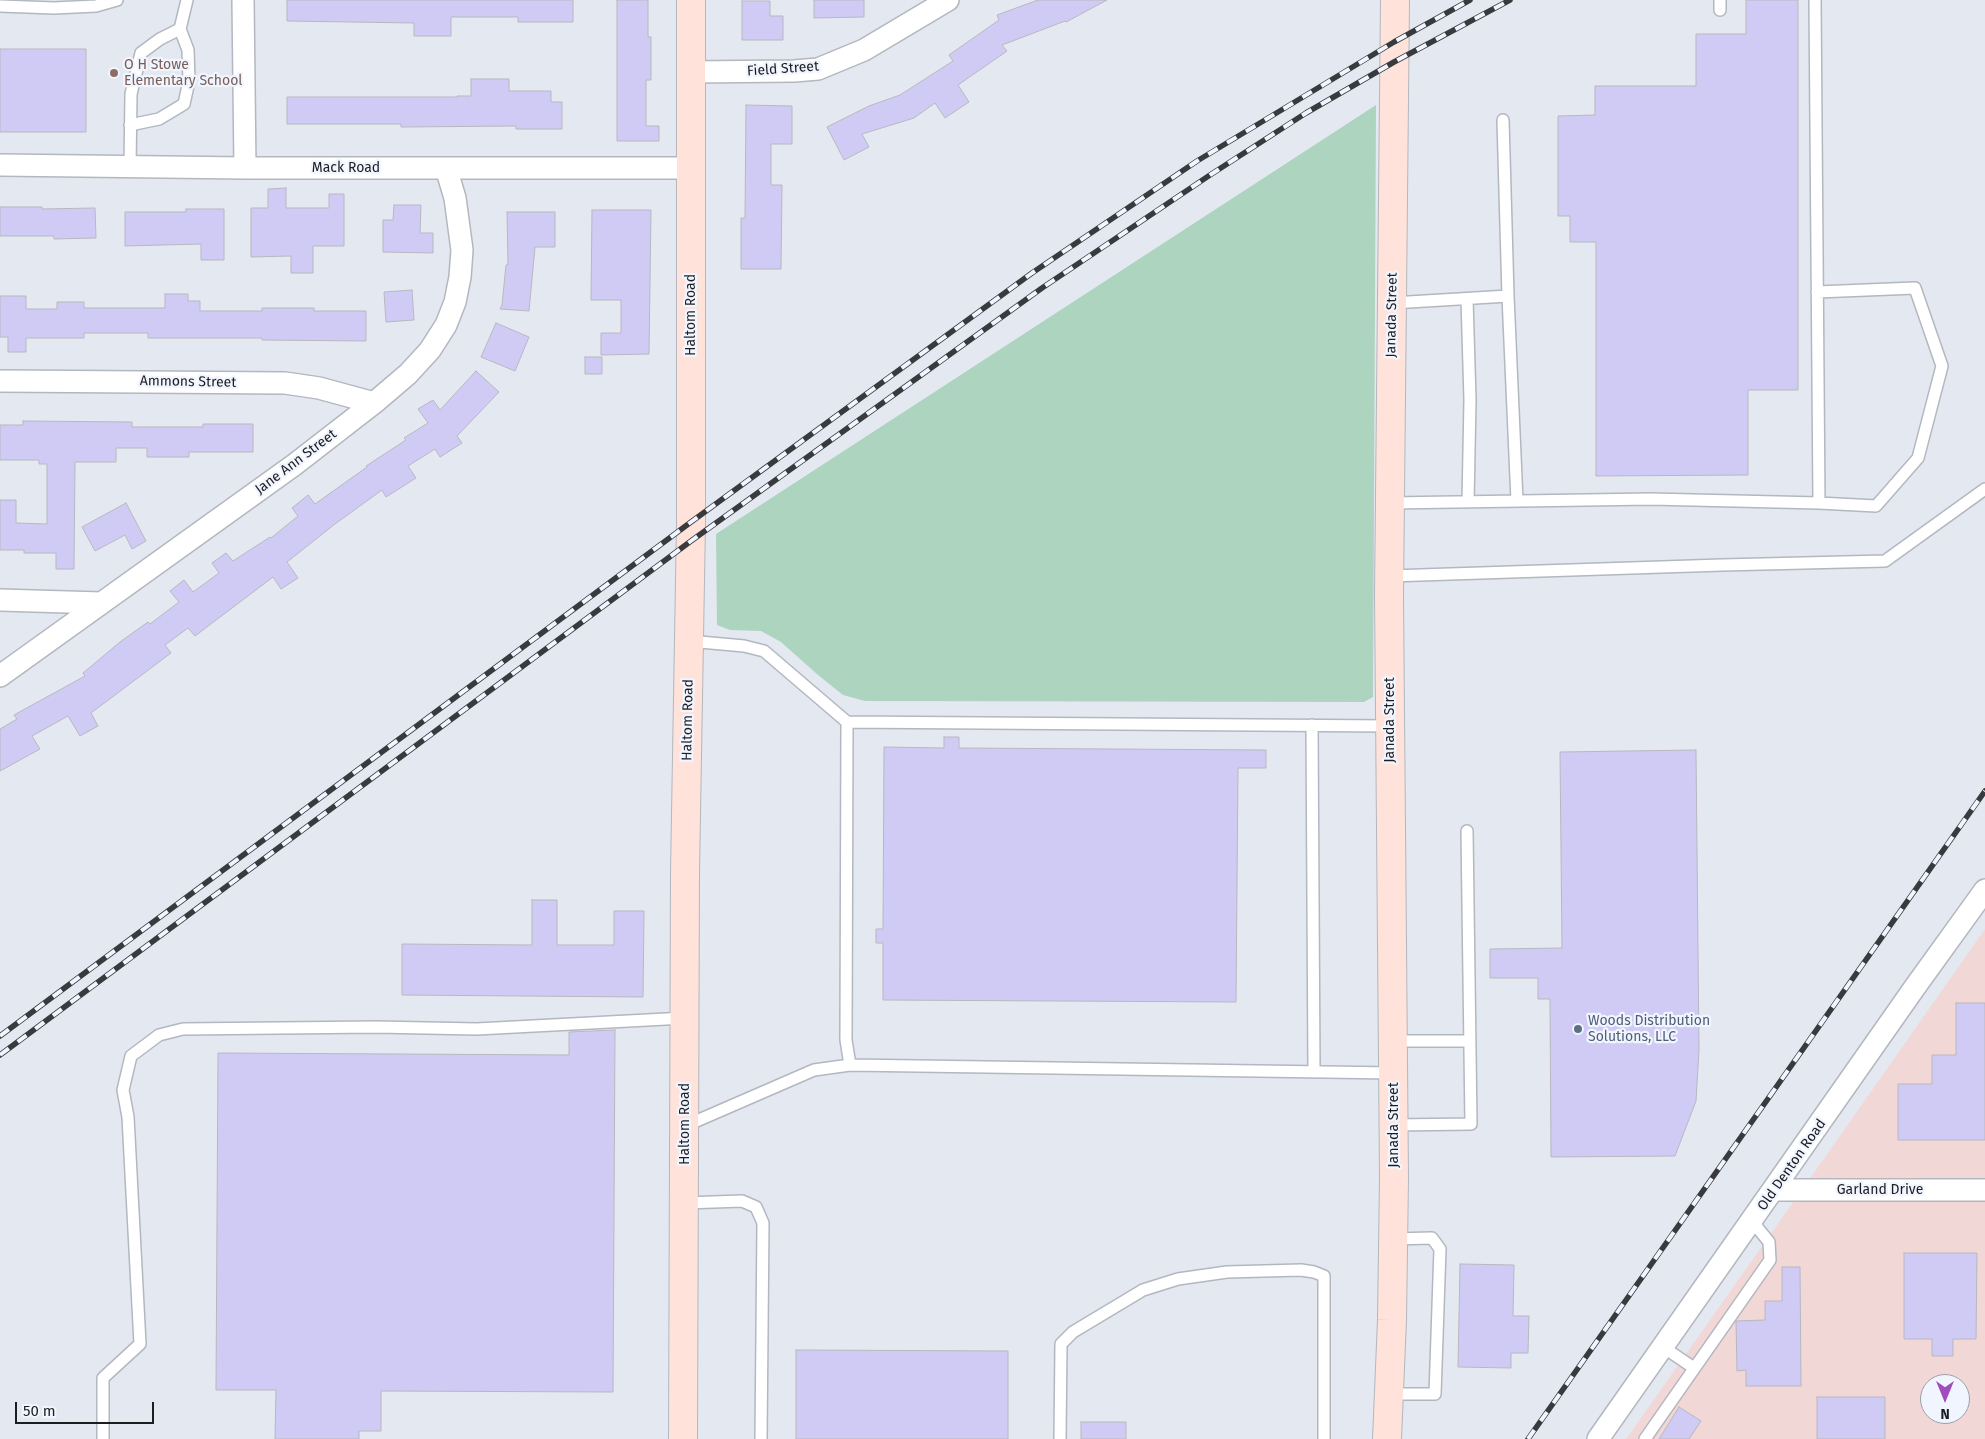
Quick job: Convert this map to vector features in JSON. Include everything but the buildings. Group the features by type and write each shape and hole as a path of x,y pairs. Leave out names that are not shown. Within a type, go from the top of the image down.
{"street":[{"path":"243,0 245,168"},
{"name":"Haltom Road","path":"683,1439 685,883 691,522 691,0"},
{"name":"Field Street","path":"691,72 818,69 864,50 948,0"},
{"name":"Janada Street","path":"1387,1439 1393,1239 1394,1125 1390,503 1395,0"},
{"name":"Mack Road","path":"0,165 245,168 691,168"},
{"name":"Jane Ann Street","path":"0,676 294,465 374,403 408,374 430,350 446,325 455,302 460,277 462,250 455,198 446,168"},
{"name":"Ammons Street","path":"0,380 285,383 319,388 374,403"},
{"path":"0,600 100,604"},
{"name":"Old Denton Road","path":"1598,1439 1985,890"},
{"name":"Garland Drive","path":"1774,1190 1985,1190"}],"lane":[{"path":"0,6 54,8 96,6 118,0"},
{"path":"130,125 158,119 184,104 189,82 188,50 180,29 187,0"},
{"path":"1815,0 1819,503"},
{"path":"130,167 131,94 141,53 160,39 180,29"},
{"path":"1504,120 1508,296 1517,501"},
{"path":"1390,503 1651,500 1876,506 1918,458 1942,366 1915,288 1817,292"},
{"path":"1392,303 1508,296"},
{"path":"1467,299 1470,400 1468,502"},
{"path":"1390,576 1722,564 1885,562 1985,489"},
{"path":"689,642 744,646 764,651 846,722 1390,726"},
{"path":"846,722 846,1040 850,1065"},
{"path":"1312,725 1314,1072"},
{"path":"1394,1125 1471,1124 1467,831"},
{"path":"103,1439 103,1378 140,1344 128,1118 123,1090 131,1056 159,1035 183,1028 376,1027 477,1029 685,1018"},
{"path":"1393,1040 1470,1041"},
{"path":"685,1126 814,1070 850,1065 1393,1073"},
{"path":"685,1203 742,1201 756,1207 763,1223 761,1439"},
{"path":"1644,1439 1770,1260 1769,1242 1752,1221"},
{"path":"1389,1394 1435,1394 1440,1249 1432,1238 1393,1239"},
{"path":"1060,1439 1061,1344 1073,1332 1143,1290 1178,1279 1227,1272 1301,1270 1324,1276 1324,1439"},
{"path":"1663,1347 1694,1368"}],"shaded area":[{"path":"1985,929 1985,1439 1626,1439 1830,1150"}],"green space":[{"path":"1376,105 1373,697 1364,702 865,701 843,695 781,642 761,631 730,630 717,625 716,534"}],"railway":[{"path":"0,1036 691,522 1032,273 1197,161 1394,42 1470,0"},
{"path":"0,1055 691,541 1042,288 1306,113 1394,62 1510,0"},
{"path":"1528,1439 1985,791"}],"place":[{"name":"O H Stowe Elementary School","path":"114,73"},
{"name":"Woods Distribution Solutions, LLC","path":"1578,1029"}]}
